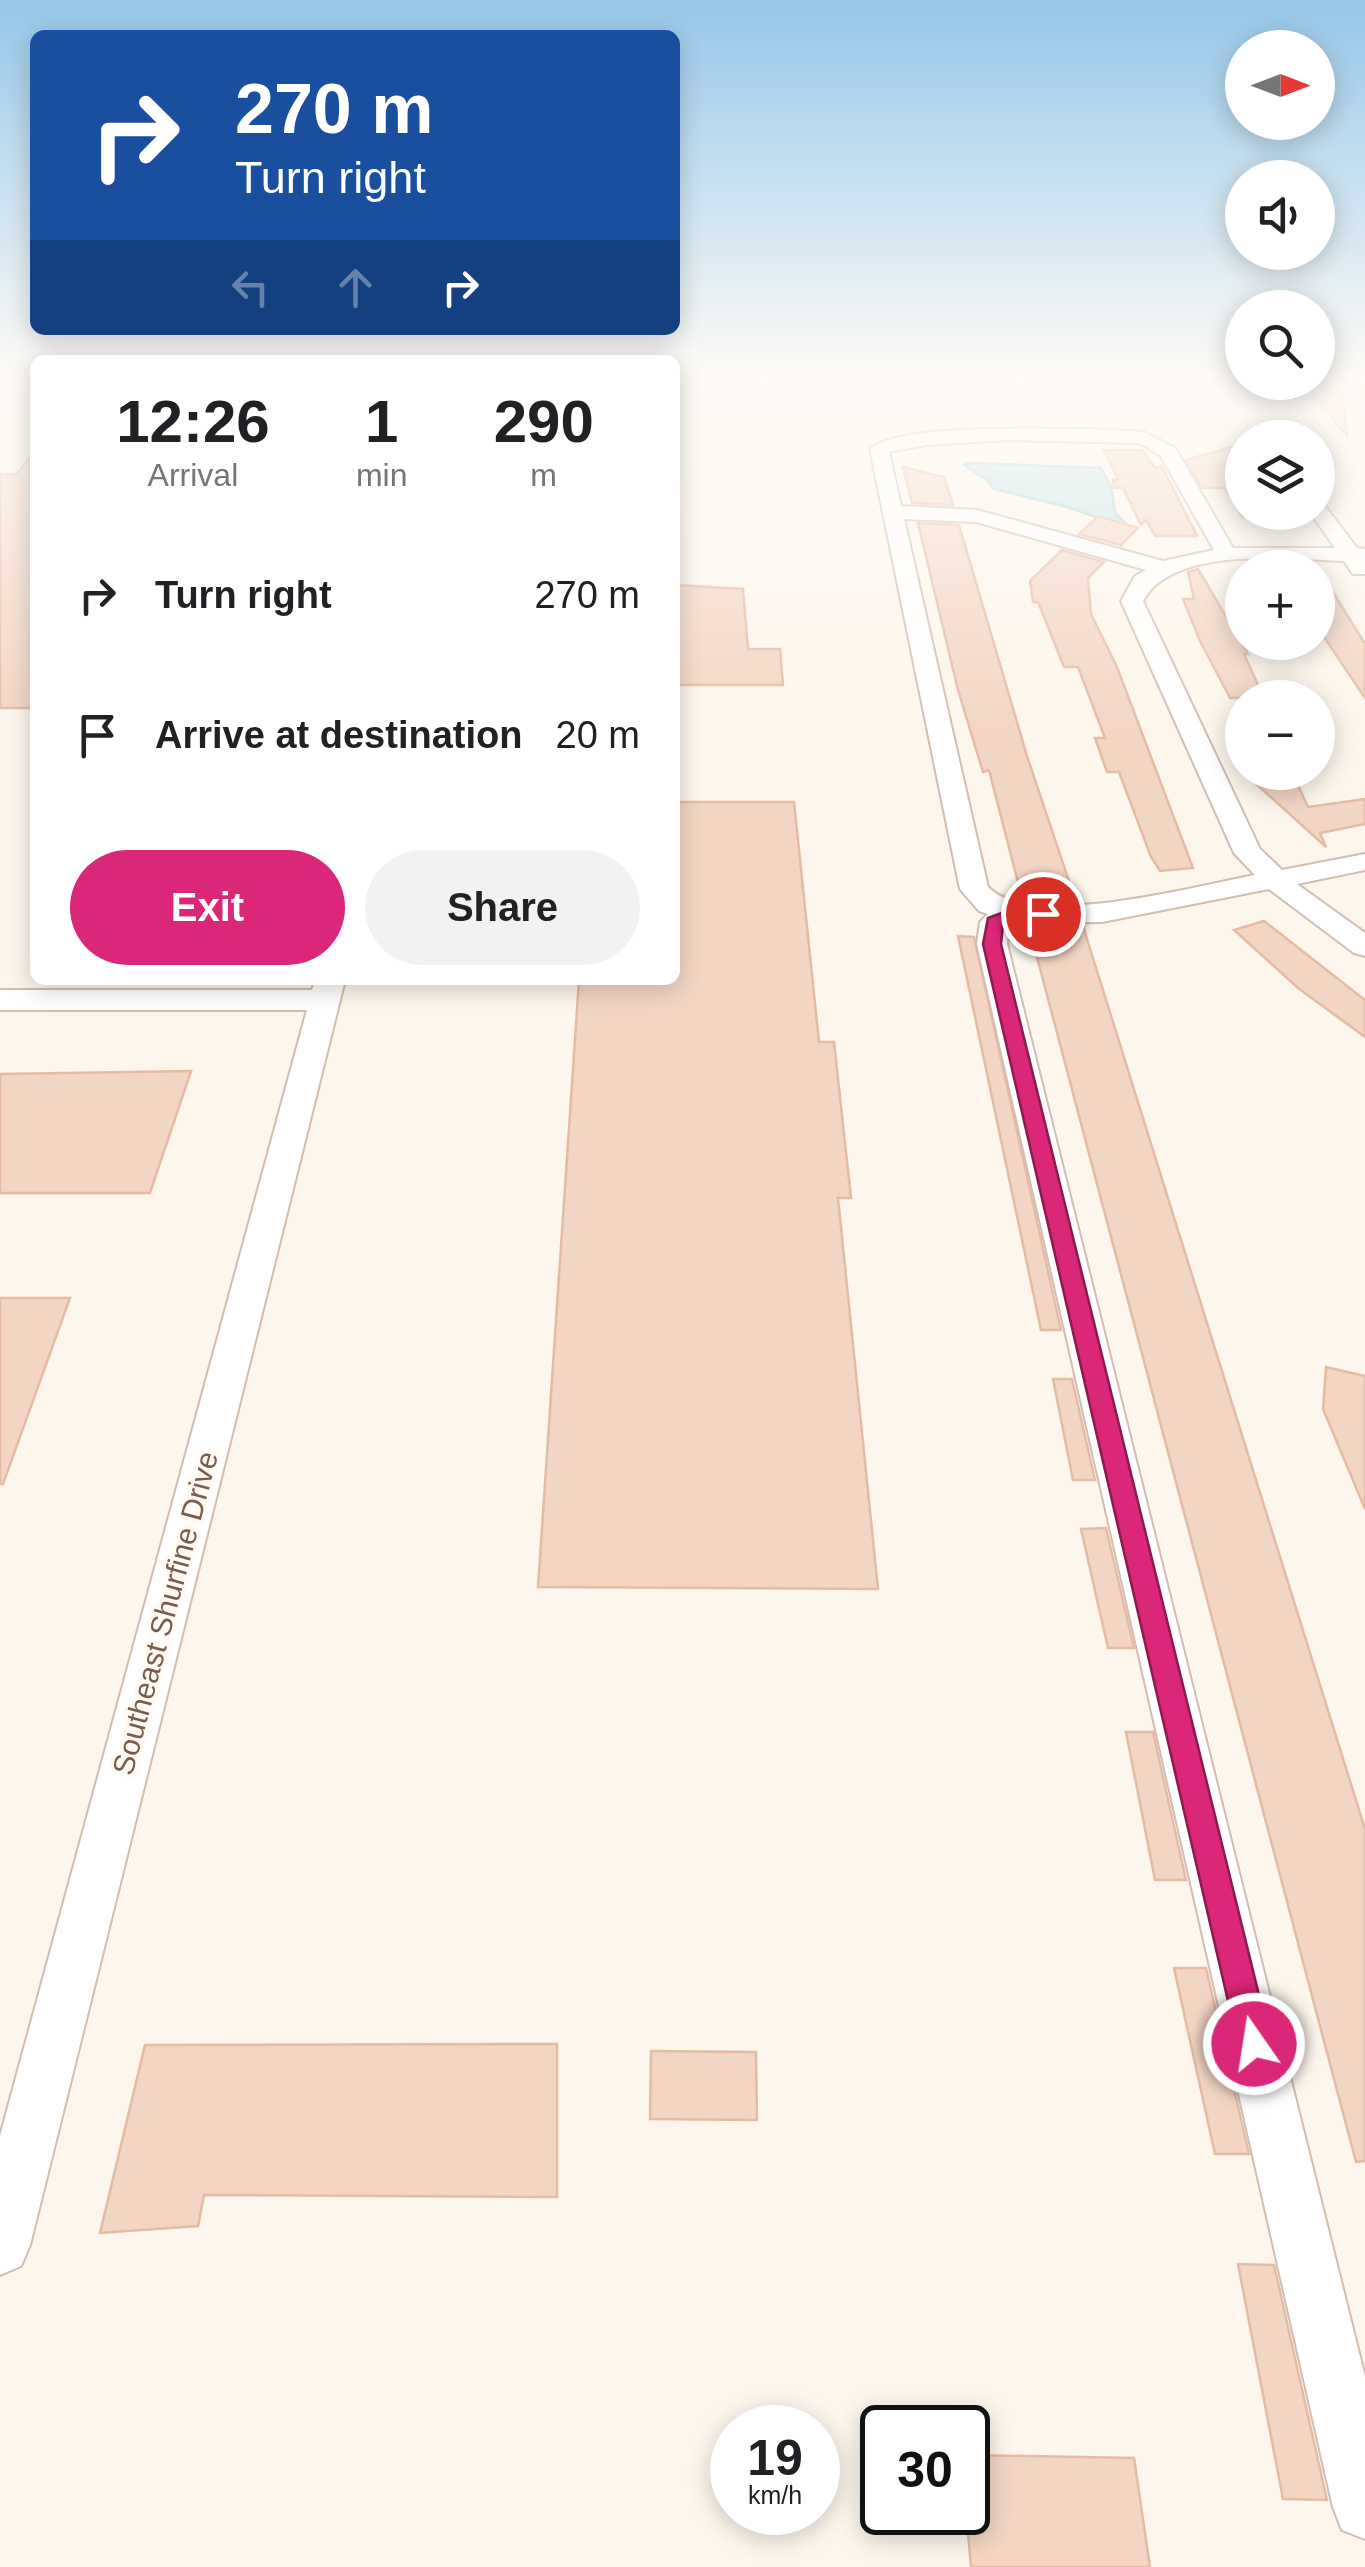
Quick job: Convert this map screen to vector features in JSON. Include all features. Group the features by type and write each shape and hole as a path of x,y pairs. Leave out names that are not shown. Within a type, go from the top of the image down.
{"street":[{"path":"889,497 974,889 989,905 1015,914 1102,913 1365,862"},
{"path":"1194,497 1225,550"},
{"path":"893,512 976,516 1161,567"},
{"path":"1335,529 1358,554 1365,575"},
{"path":"1225,555 1161,567 1134,591 1135,610 1248,853 1272,879 1365,947"},
{"path":"1015,914 994,922 992,944 1365,2507"},
{"path":"0,1000 328,990"},
{"name":"Southeast Shurfine Drive","path":"0,2245 328,990"}],"water":[{"path":"1026,497 1113,497 1115,512 1131,529"}],"building":[{"path":"0,497 30,497 30,708 0,708"},
{"path":"910,497 950,497 953,505 912,503"},
{"path":"1127,497 1177,497 1197,536 1155,536 1146,520 1141,525"},
{"path":"1098,516 1138,528 1121,545 1079,534"},
{"path":"918,523 959,525 1027,756 1076,902 1022,898 989,770 983,772 958,690"},
{"path":"1062,550 1104,562 1088,578 1091,614 1117,667 1193,868 1160,871 1151,857 1119,772 1107,772 1095,738 1105,738 1078,667 1064,667 1038,602 1033,602 1030,581"},
{"path":"1198,569 1225,615 1225,660 1247,660 1256,680 1225,680 1225,688 1183,599 1194,599 1188,572"},
{"path":"680,585 743,589 748,649 780,649 783,685 680,685"},
{"path":"1335,595 1365,644 1365,698 1335,653"},
{"path":"1263,790 1300,790 1308,807 1365,799 1365,824 1320,833 1326,847"},
{"path":"680,802 794,802 819,1042 834,1042 851,1198 838,1198 878,1589 538,1587 579,985 680,985"},
{"path":"1264,921 1365,1000 1365,1037 1298,988 1234,930"},
{"path":"1083,926 1365,1829 1365,2161 1356,2162 1029,927"},
{"path":"958,936 974,937 1061,1330 1041,1330"},
{"path":"191,1071 150,1193 0,1193 0,1074"},
{"path":"0,1298 70,1298 3,1484 0,1484"},
{"path":"1326,1367 1365,1376 1365,1509 1323,1409"},
{"path":"1053,1379 1072,1379 1095,1480 1073,1480"},
{"path":"1106,1528 1134,1648 1108,1648 1081,1529"},
{"path":"1126,1732 1153,1732 1186,1880 1155,1880"},
{"path":"1174,1968 1206,1968 1249,2154 1215,2154"},
{"path":"557,2044 557,2197 204,2195 198,2226 100,2233 145,2045"},
{"path":"651,2051 756,2052 757,2120 650,2119"},
{"path":"1238,2264 1274,2265 1327,2500 1283,2499"},
{"path":"990,2455 1134,2458 1150,2567 971,2567 968,2535 990,2535"}],"route":[{"path":"1043,914 1015,914 994,922 992,944 1254,2044"}]}
